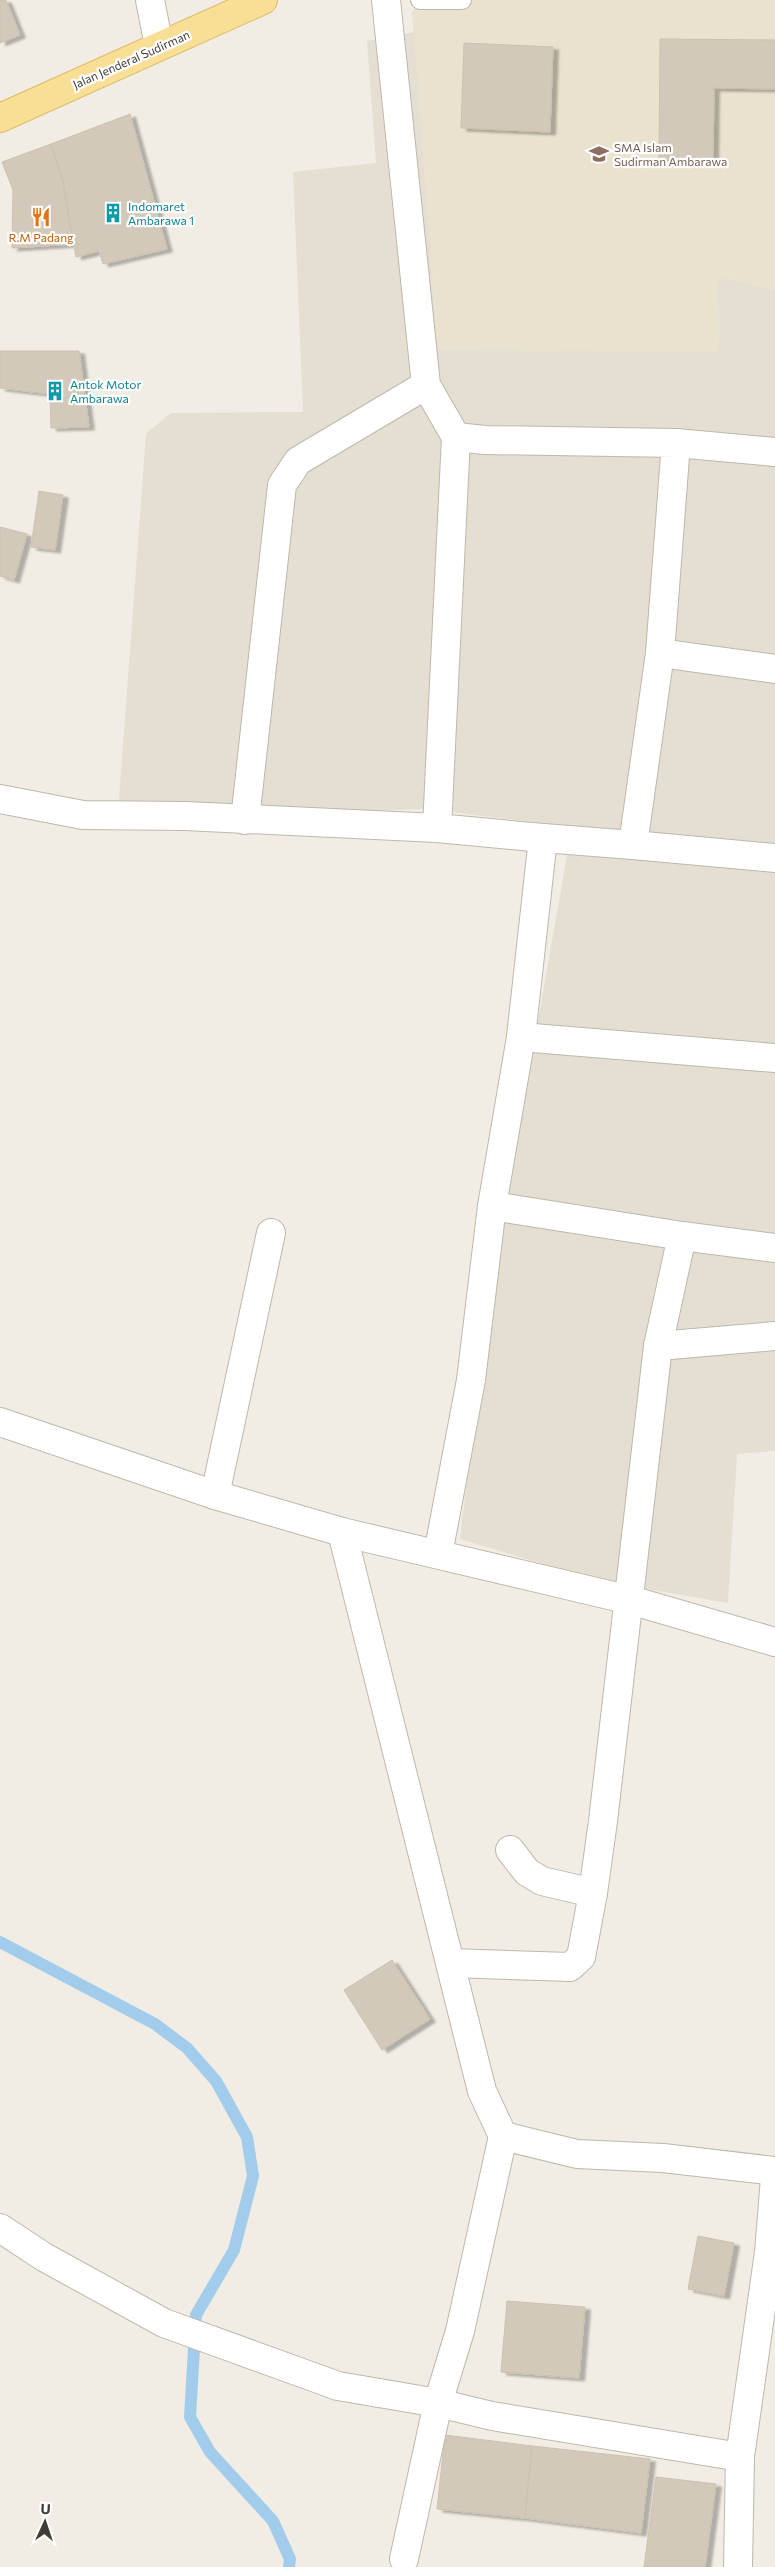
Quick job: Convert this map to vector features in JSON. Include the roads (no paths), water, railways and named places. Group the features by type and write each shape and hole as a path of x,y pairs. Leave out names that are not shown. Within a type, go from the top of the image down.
{"main road":[{"name":"Jalan Jenderal Sudirman","path":"0,118 263,0"}],"street":[{"path":"150,0 159,46"},
{"path":"386,0 426,385 456,437 438,828"},
{"path":"244,820 282,485 298,461 426,385"},
{"path":"456,437 485,440 676,443 775,452"},
{"path":"633,845 660,653 676,443"},
{"path":"660,653 775,669"},
{"path":"0,799 82,815 185,816 438,828 775,858"},
{"path":"438,1554 471,1380 492,1206 521,1037 544,838"},
{"path":"521,1037 775,1058"},
{"path":"492,1206 682,1236 775,1248"},
{"path":"215,1495 271,1233"},
{"path":"450,1963 570,1967 581,1957 593,1892 630,1600 658,1346 682,1236"},
{"path":"658,1346 775,1336"},
{"path":"0,1422 215,1495 342,1532 630,1600 775,1642"},
{"path":"342,1532 482,2091 503,2136 470,2288 438,2403 404,2559"},
{"path":"510,1850 527,1872 542,1881 593,1892"},
{"path":"503,2136 577,2154 663,2158 775,2170"},
{"path":"738,2567 740,2457 769,2252 775,2178"},
{"path":"0,2228 44,2257 164,2323 338,2386 438,2403 492,2416 740,2457"}],"lane":[{"path":"420,0 462,0"}],"waterway":[{"path":"0,1942 155,2024 187,2048 216,2081 247,2137 253,2176 234,2250 196,2315 190,2417 210,2452 273,2521 290,2559 289,2567"}],"place":[{"name":"SMA Islam Sudirman Ambarawa","path":"599,154"},
{"name":"Indomaret Ambarawa 1","path":"113,213"},
{"name":"R.M Padang","path":"41,217"},
{"name":"Antok Motor Ambarawa","path":"55,391"}]}
